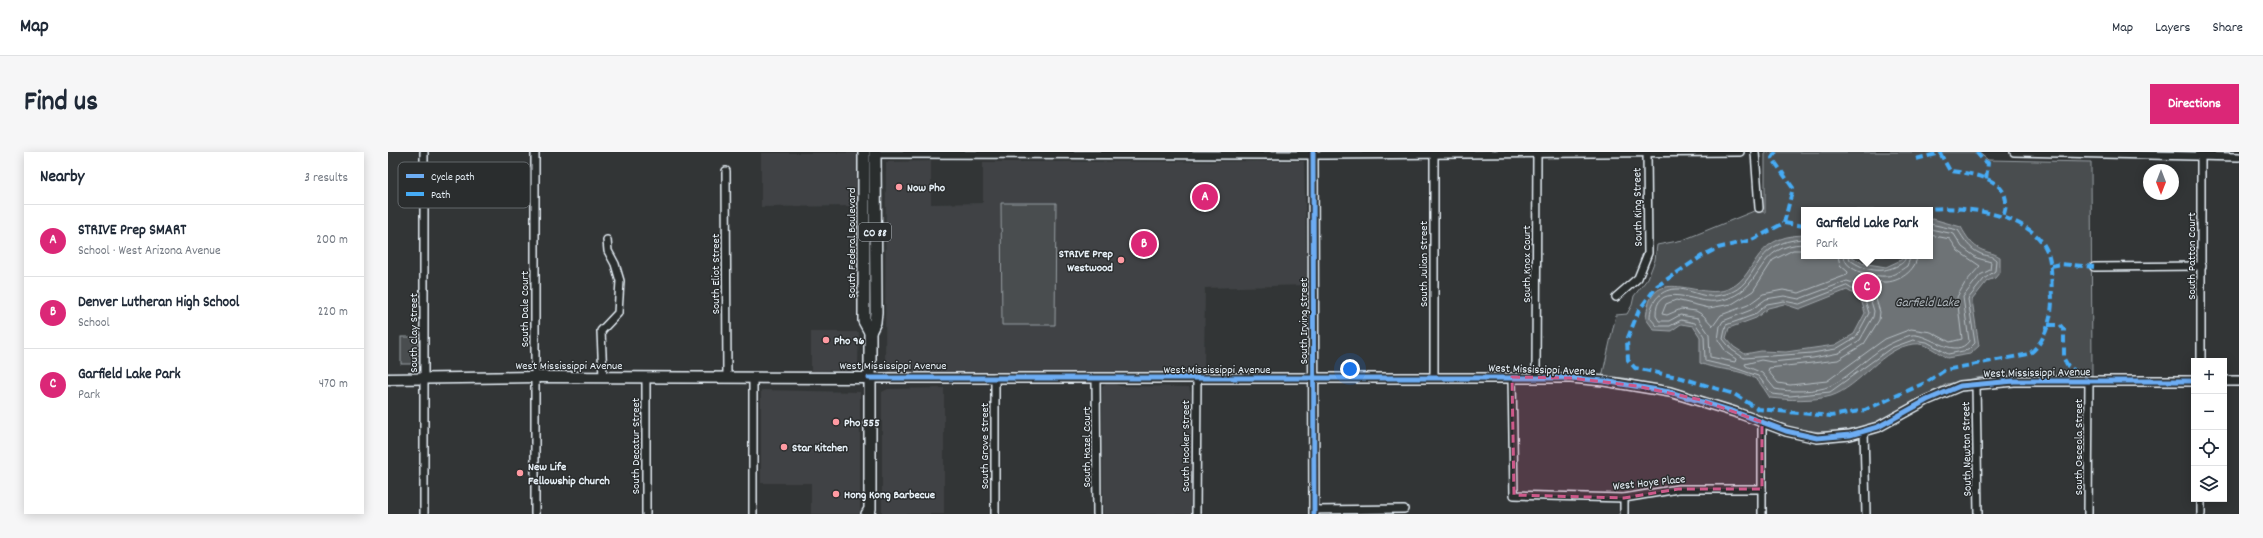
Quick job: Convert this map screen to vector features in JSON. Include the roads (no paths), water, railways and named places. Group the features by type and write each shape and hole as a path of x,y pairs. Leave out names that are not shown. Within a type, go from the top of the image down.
{"main road":[{"name":"South Federal Boulevard","path":"870,512 870,332 875,322 876,312 871,153"},
{"name":"West Mississippi Avenue","path":"388,380 535,377 869,378"}],"street":[{"name":"South Dale Court","path":"535,514 536,152"},
{"path":"871,153 1740,152"},
{"path":"1755,152 1759,208"},
{"path":"2014,152 2201,154 2239,157"},
{"name":"South Irving Street","path":"1313,153 1314,512 1404,510"},
{"name":"South Julian Street","path":"1434,153 1434,377"},
{"name":"South Knox Court","path":"1536,377 1537,153"},
{"name":"South King Street","path":"1616,297 1638,278 1648,253 1647,153"},
{"name":"South Patton Court","path":"2201,154 2201,358"},
{"name":"South Eliot Street","path":"726,171 727,378"},
{"name":"South Clay Street","path":"424,208 424,514"},
{"path":"603,377 602,331 618,313 620,281 608,251 607,240"},
{"path":"2094,267 2202,266"},
{"name":"West Mississippi Avenue","path":"869,378 995,377 1096,379 1314,379 1536,377 1604,381 1637,386 1700,400 1786,431 1817,438 1850,435 1878,427 1943,392 1960,386 2014,381 2191,381"},
{"name":"South Grove Street","path":"995,377 995,514"},
{"name":"West Hoye Place","path":"1512,377 1514,495 1624,498 1678,488 1762,489"},
{"name":"South Decatur Street","path":"646,378 646,514"},
{"path":"753,378 753,514"},
{"name":"South Hazel Court","path":"1096,379 1097,514"},
{"name":"South Hooker Street","path":"1196,514 1197,379"},
{"name":"South Osceola Street","path":"2088,514 2089,380"},
{"path":"2227,381 2239,381"},
{"name":"South Newton Street","path":"1976,384 1978,514"},
{"path":"1762,422 1762,514"},
{"path":"1864,431 1866,514"},
{"path":"1624,498 1624,514"},
{"path":"2201,502 2201,514"}],"water":[{"name":"Garfield Lake","path":"1933,219 1961,227 1975,246 2000,257 2000,272 1995,278 1987,281 1972,300 1979,346 1970,354 1947,358 1923,345 1914,344 1902,347 1881,359 1842,391 1824,398 1801,400 1770,398 1759,382 1751,376 1737,371 1707,366 1700,363 1700,337 1693,326 1681,324 1671,331 1654,330 1646,319 1649,302 1656,292 1665,287 1676,286 1713,291 1725,290 1736,285 1744,277 1763,250 1786,237 1801,235 1801,259 1856,259 1862,263 1886,267 1901,260 1933,259","holes":["1847,290 1861,299 1865,313 1854,334 1835,345 1786,352 1761,351 1745,354 1734,347 1726,338 1729,328 1756,318 1768,308 1784,304 1799,309"]}],"place":[{"name":"Now Pho","path":"899,187"},
{"name":"STRIVE Prep SMART","path":"1205,197"},
{"name":"Denver Lutheran High School","path":"1144,244"},
{"name":"STRIVE Prep Westwood","path":"1121,260"},
{"name":"Garfield Lake Park","path":"1867,287"},
{"name":"Pho 96","path":"826,340"},
{"name":"Pho 555","path":"836,422"},
{"name":"Star Kitchen","path":"784,447"},
{"name":"New Life Fellowship Church","path":"520,473"},
{"name":"Hong Kong Barbecue","path":"836,494"}]}
